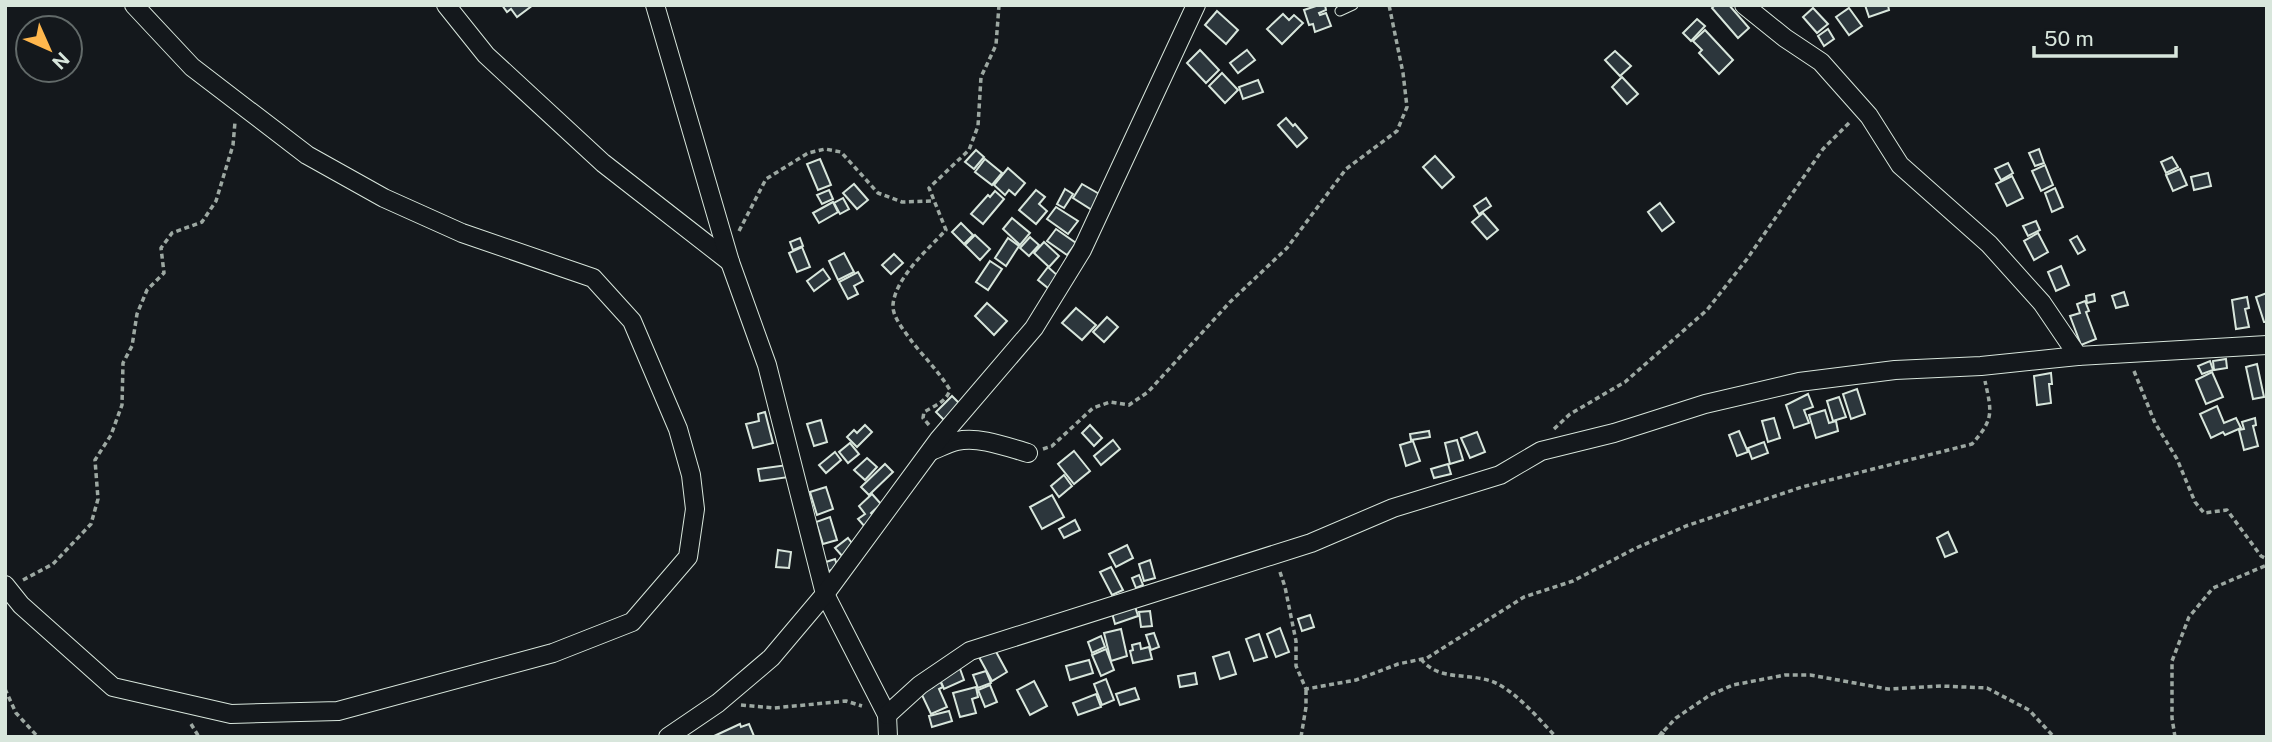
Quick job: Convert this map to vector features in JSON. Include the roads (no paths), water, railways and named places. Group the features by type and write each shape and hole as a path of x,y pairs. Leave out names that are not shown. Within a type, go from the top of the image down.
{"street":[{"path":"12,584 21,605 113,687 231,714 338,711 553,653 632,622 688,557 695,509 691,475 678,429 632,321 593,278 462,233 384,198 307,155 192,67 134,5"},
{"path":"446,5 486,55 603,163 730,262"},
{"path":"655,5 730,262 768,365 825,594 887,715 888,737"},
{"path":"668,737 718,703 771,658 825,594 935,445 1034,328 1082,250 1196,5"},
{"path":"1744,5 1785,38 1821,62 1863,109 1900,165 1989,244 2042,303 2078,356"},
{"path":"887,715 920,685 970,651 1311,543 1393,508 1500,475 1541,451 1614,433 1705,404 1798,383 1895,370 2267,345"},
{"path":"935,445 970,440 993,443 1028,453"}],"lane":[{"path":"1340,11 1353,5"}]}
